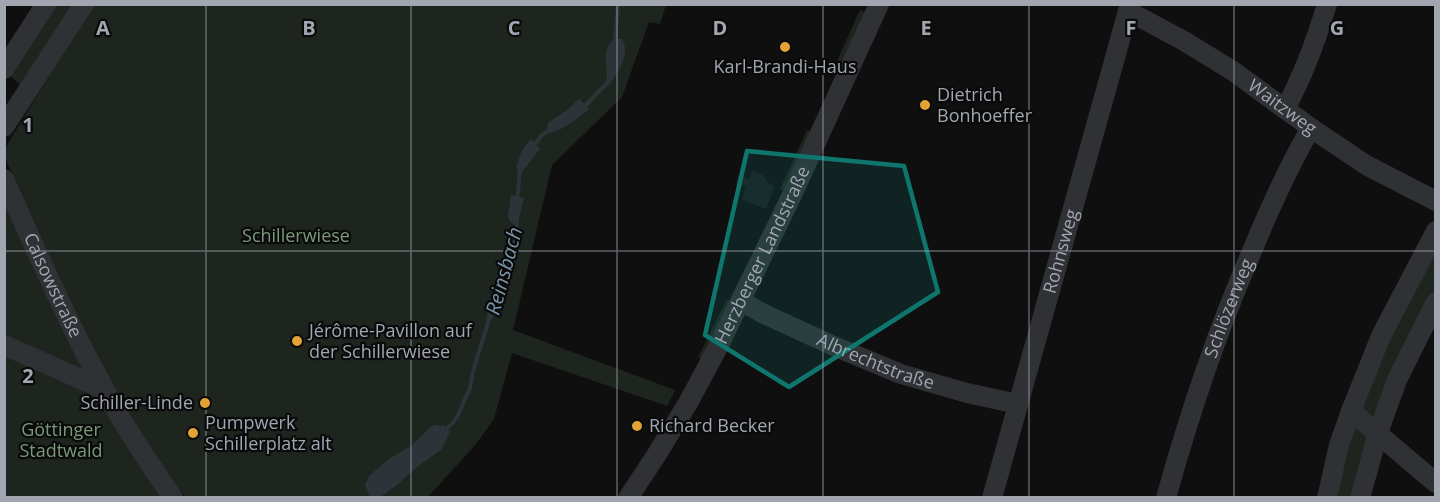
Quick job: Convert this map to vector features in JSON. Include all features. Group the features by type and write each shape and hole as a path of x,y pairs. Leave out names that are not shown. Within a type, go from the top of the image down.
{"street":[{"path":"4,69 46,4"},
{"path":"4,127 84,4"},
{"name":"Herzberger Landstraße","path":"628,498 688,403 717,349 787,207 879,4"},
{"path":"1285,109 1305,69 1327,4"},
{"name":"Waitzweg","path":"1129,8 1233,71 1366,165 1436,201"},
{"name":"Rohnsweg","path":"992,498 1129,8"},
{"name":"Schlözerweg","path":"1166,498 1202,377 1235,292 1272,204 1311,128"},
{"name":"Calsowstraße","path":"4,179 64,310 105,390 130,435 173,498"},
{"path":"1327,498 1339,445 1381,336 1436,231"},
{"name":"Albrechtstraße","path":"741,301 901,374 967,393 1018,404"},
{"path":"1360,498 1378,433 1397,380 1436,302"},
{"path":"4,345 105,390"},
{"path":"1351,411 1436,483"}],"highlighted area":[{"path":"747,151 904,166 938,292 789,387 705,335"}],"shaded area":[{"path":"615,39 622,39 625,51 617,74 610,84 607,81 606,52 610,43"},
{"path":"579,99 589,109 564,127 548,133 548,123"},
{"path":"531,139 540,149 522,172 516,169 523,149"},
{"path":"753,171 763,175 767,182 775,186 766,209 742,200 746,187 735,183 738,175 749,179"},
{"path":"511,195 524,198 517,225 510,222 508,216"},
{"path":"501,270 508,274 497,310 487,328 485,327 489,303 494,292 495,279"},
{"path":"433,425 441,427 443,425 450,431 441,450 380,497 370,497 365,485 369,476 390,458 411,446"}],"green space":[{"path":"49,5 78,5 27,84 19,84 6,72"},
{"name":"Schillerwiese","path":"92,5 666,5 660,24 649,22 622,97 552,165 513,330 675,390 667,406 512,353 494,419 476,444 428,497 185,497 155,456 96,358 7,162 4,150"},
{"path":"860,10 865,12 837,74 832,72"},
{"path":"807,130 812,133 786,191 780,189"},
{"name":"Göttinger Stadtwald","path":"4,192 162,497 5,497"},
{"path":"1435,244 1435,289 1374,416 1363,409 1361,396"},
{"path":"727,299 732,302 703,359 698,357"},
{"path":"1354,426 1369,438 1355,497 1333,498"}],"waterway":[{"name":"Reinsbach","path":"615,42 618,4"},
{"name":"Reinsbach","path":"584,107 608,82 608,79"},
{"name":"Reinsbach","path":"533,147 542,135 551,129"},
{"name":"Reinsbach","path":"517,201 522,167"},
{"name":"Reinsbach","path":"504,276 515,243 517,220"},
{"name":"Reinsbach","path":"444,430 458,415 470,388 488,323"}],"place":[{"name":"Karl-Brandi-Haus","path":"785,47"},
{"name":"Dietrich Bonhoeffer","path":"925,105"},
{"name":"Jérôme-Pavillon auf der Schillerwiese","path":"297,341"},
{"name":"Schiller-Linde","path":"205,403"},
{"name":"Richard Becker","path":"637,426"},
{"name":"Pumpwerk Schillerplatz alt","path":"193,433"}]}
